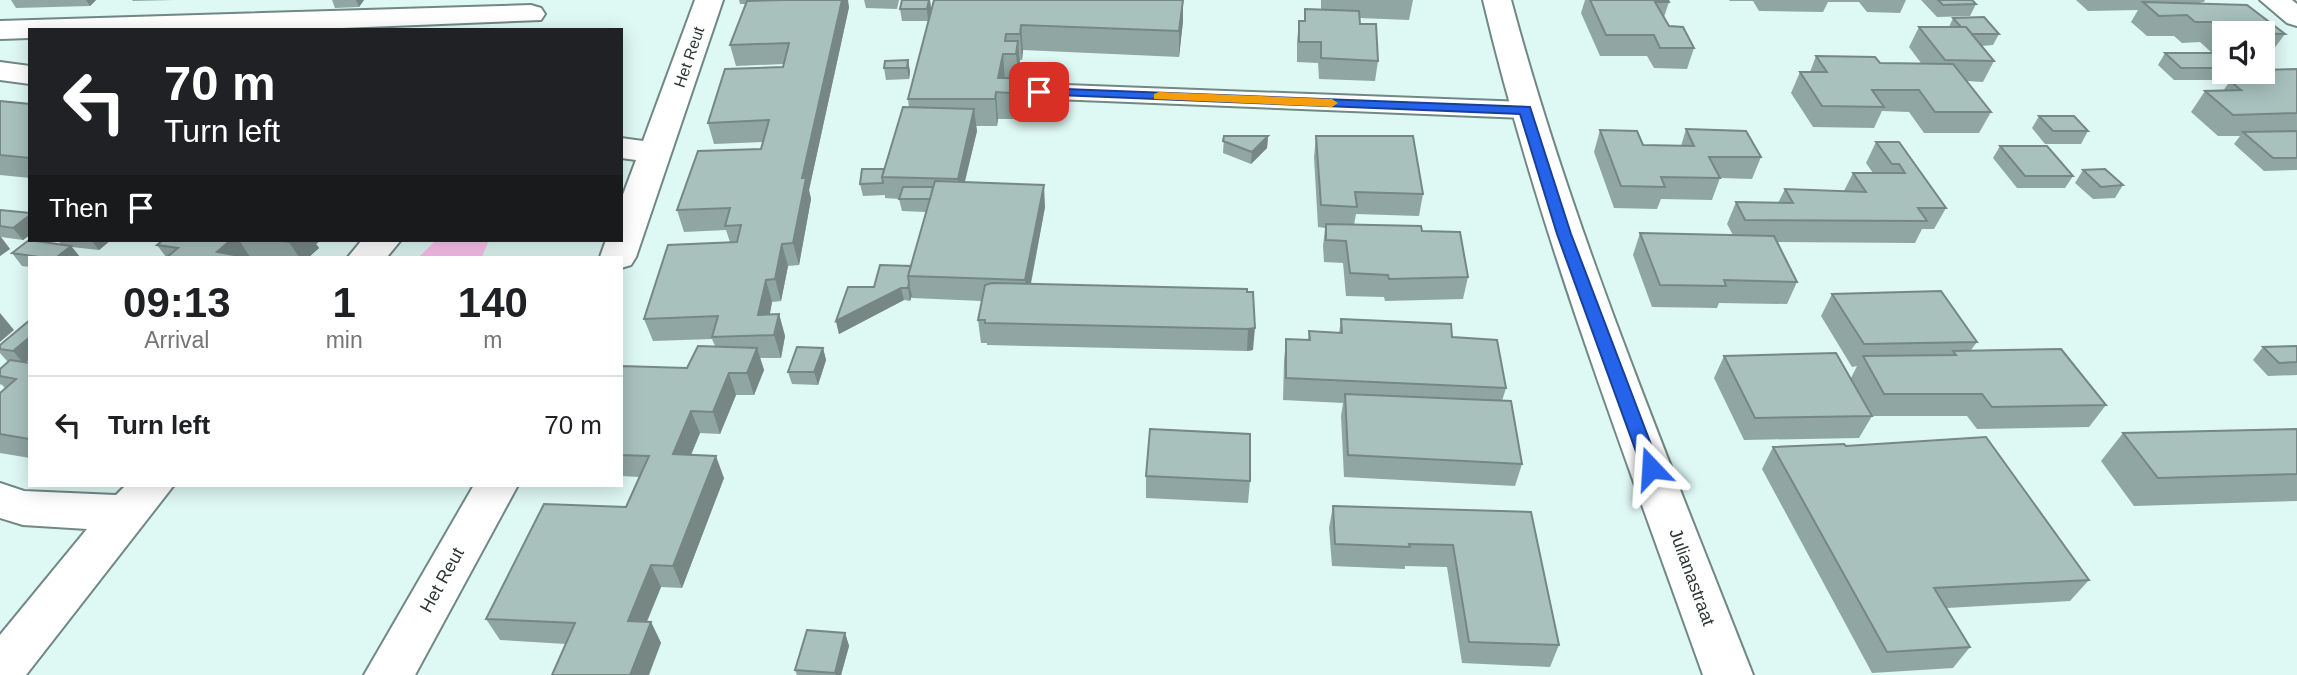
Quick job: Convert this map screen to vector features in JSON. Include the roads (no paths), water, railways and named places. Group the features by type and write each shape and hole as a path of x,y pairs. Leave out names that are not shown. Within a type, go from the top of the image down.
{"street":[{"name":"Het Reut","path":"618,256 709,0"},
{"name":"Julianastraat","path":"1497,0 1525,110 1564,234 1728,675"},
{"path":"2274,0 2297,17"},
{"path":"66,28 531,14"},
{"path":"0,30 28,29"},
{"path":"0,71 28,75"},
{"path":"623,148 655,153"},
{"path":"367,256 381,242"},
{"name":"Het Reut","path":"389,675 495,487"},
{"path":"8,505 139,499"},
{"path":"0,671 139,499"}],"lane":[{"path":"1039,92 1525,110"}]}
